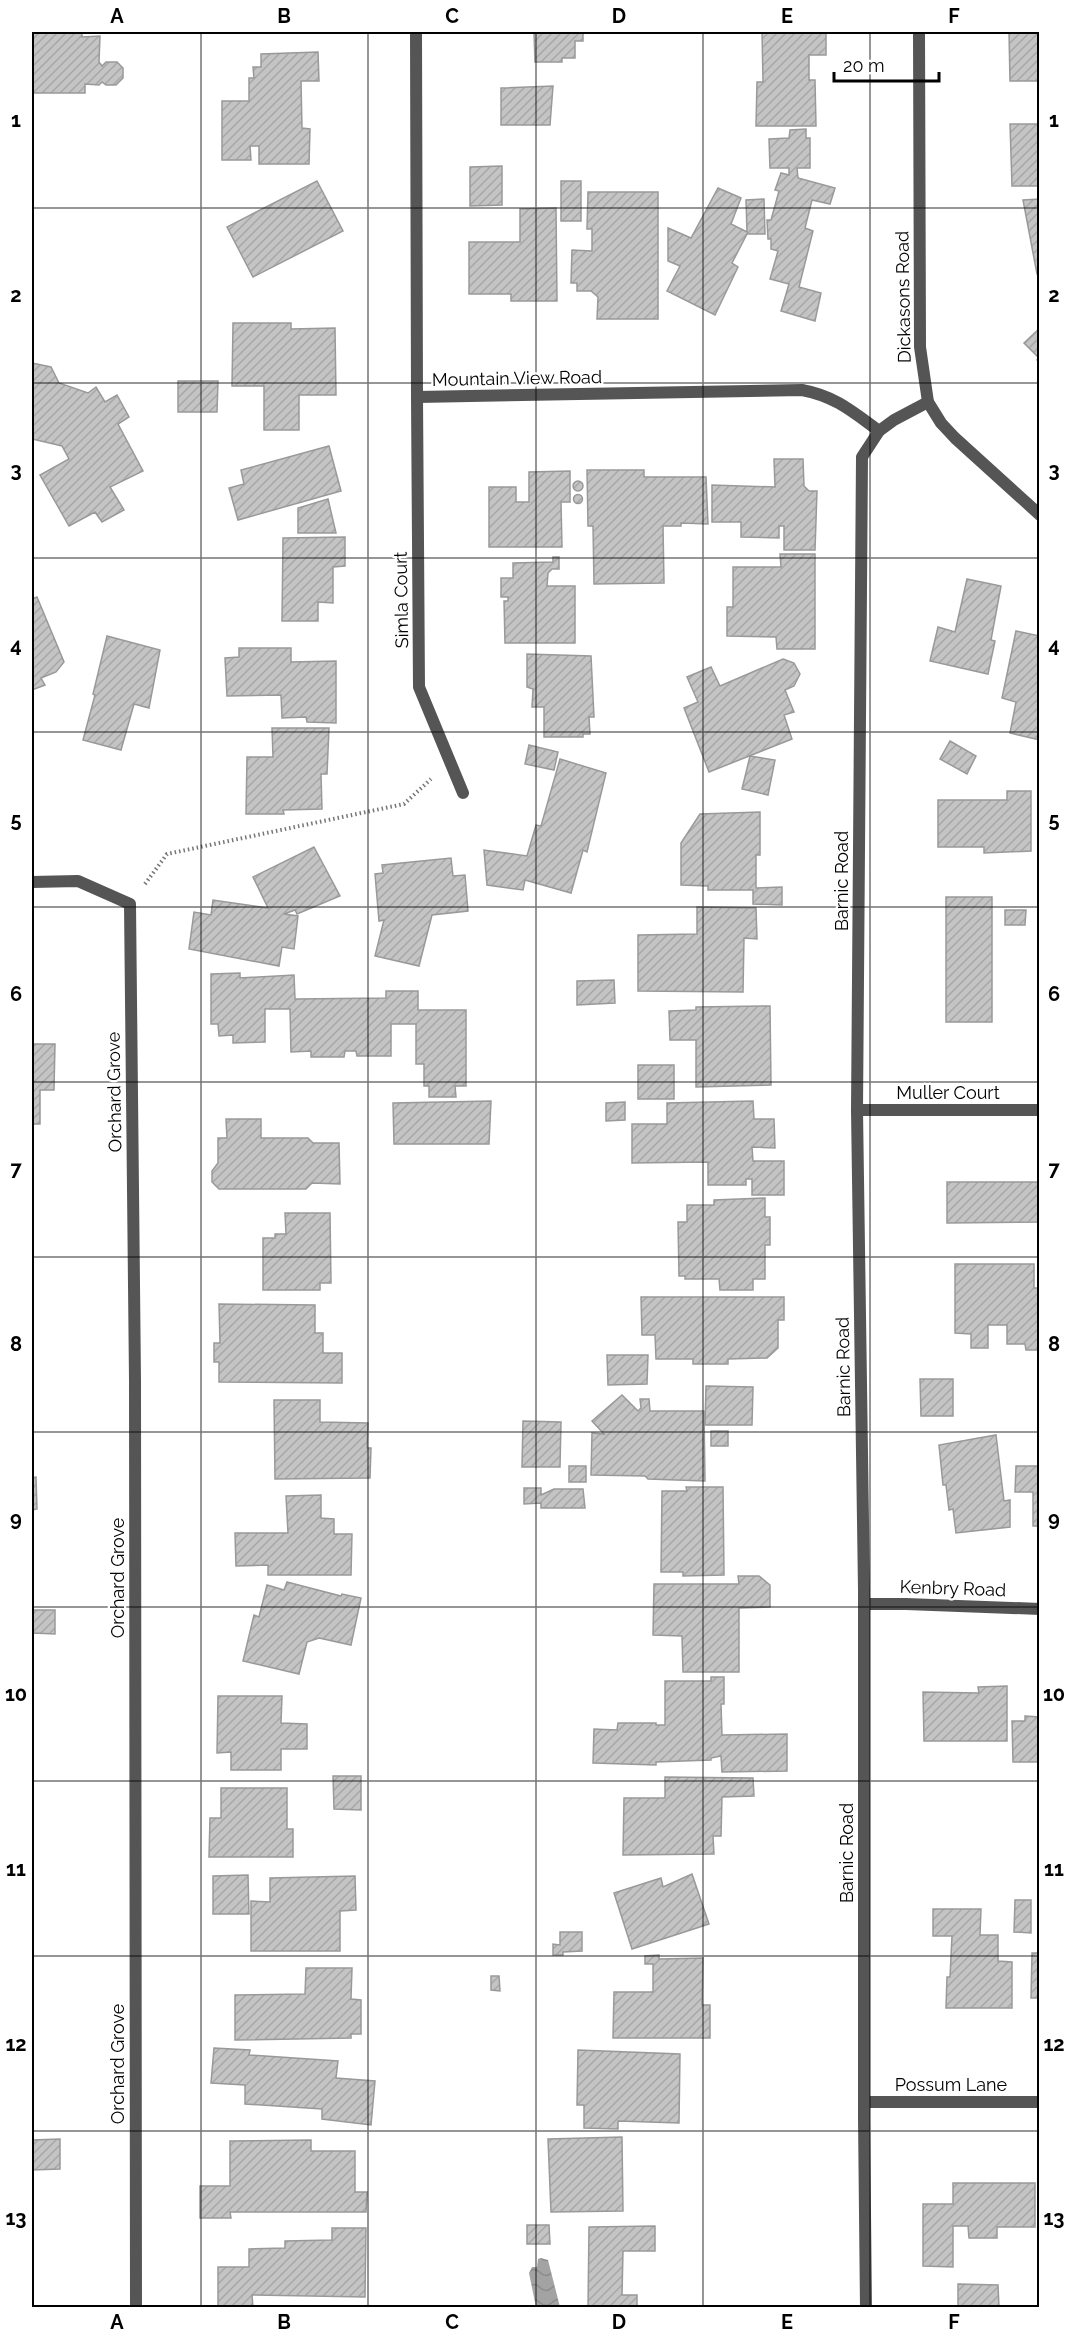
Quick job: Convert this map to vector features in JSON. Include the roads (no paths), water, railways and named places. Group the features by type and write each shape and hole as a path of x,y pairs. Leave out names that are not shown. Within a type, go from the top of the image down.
{"street":[{"name":"Mountain View Road","path":"416,32 417,398 802,390 822,394 846,407 879,431"},
{"name":"Dickasons Road","path":"919,32 920,347 928,402 941,423 955,438 1040,515"},
{"name":"Simla Court","path":"417,398 419,687 463,793"},
{"path":"879,431 894,420 928,402"},
{"name":"Barnic Road","path":"866,2307 864,1604 857,1110 862,458 879,431"},
{"name":"Orchard Grove","path":"32,882 78,881 130,904 135,1380 136,2307"},
{"name":"Muller Court","path":"857,1110 1040,1110"},
{"name":"Kenbry Road","path":"864,1604 1040,1609"},
{"name":"Possum Lane","path":"864,2103 1040,2102"}],"water":[{"path":"538,2259 548,2260 560,2307 536,2307 529,2273 532,2267 537,2267"}]}
